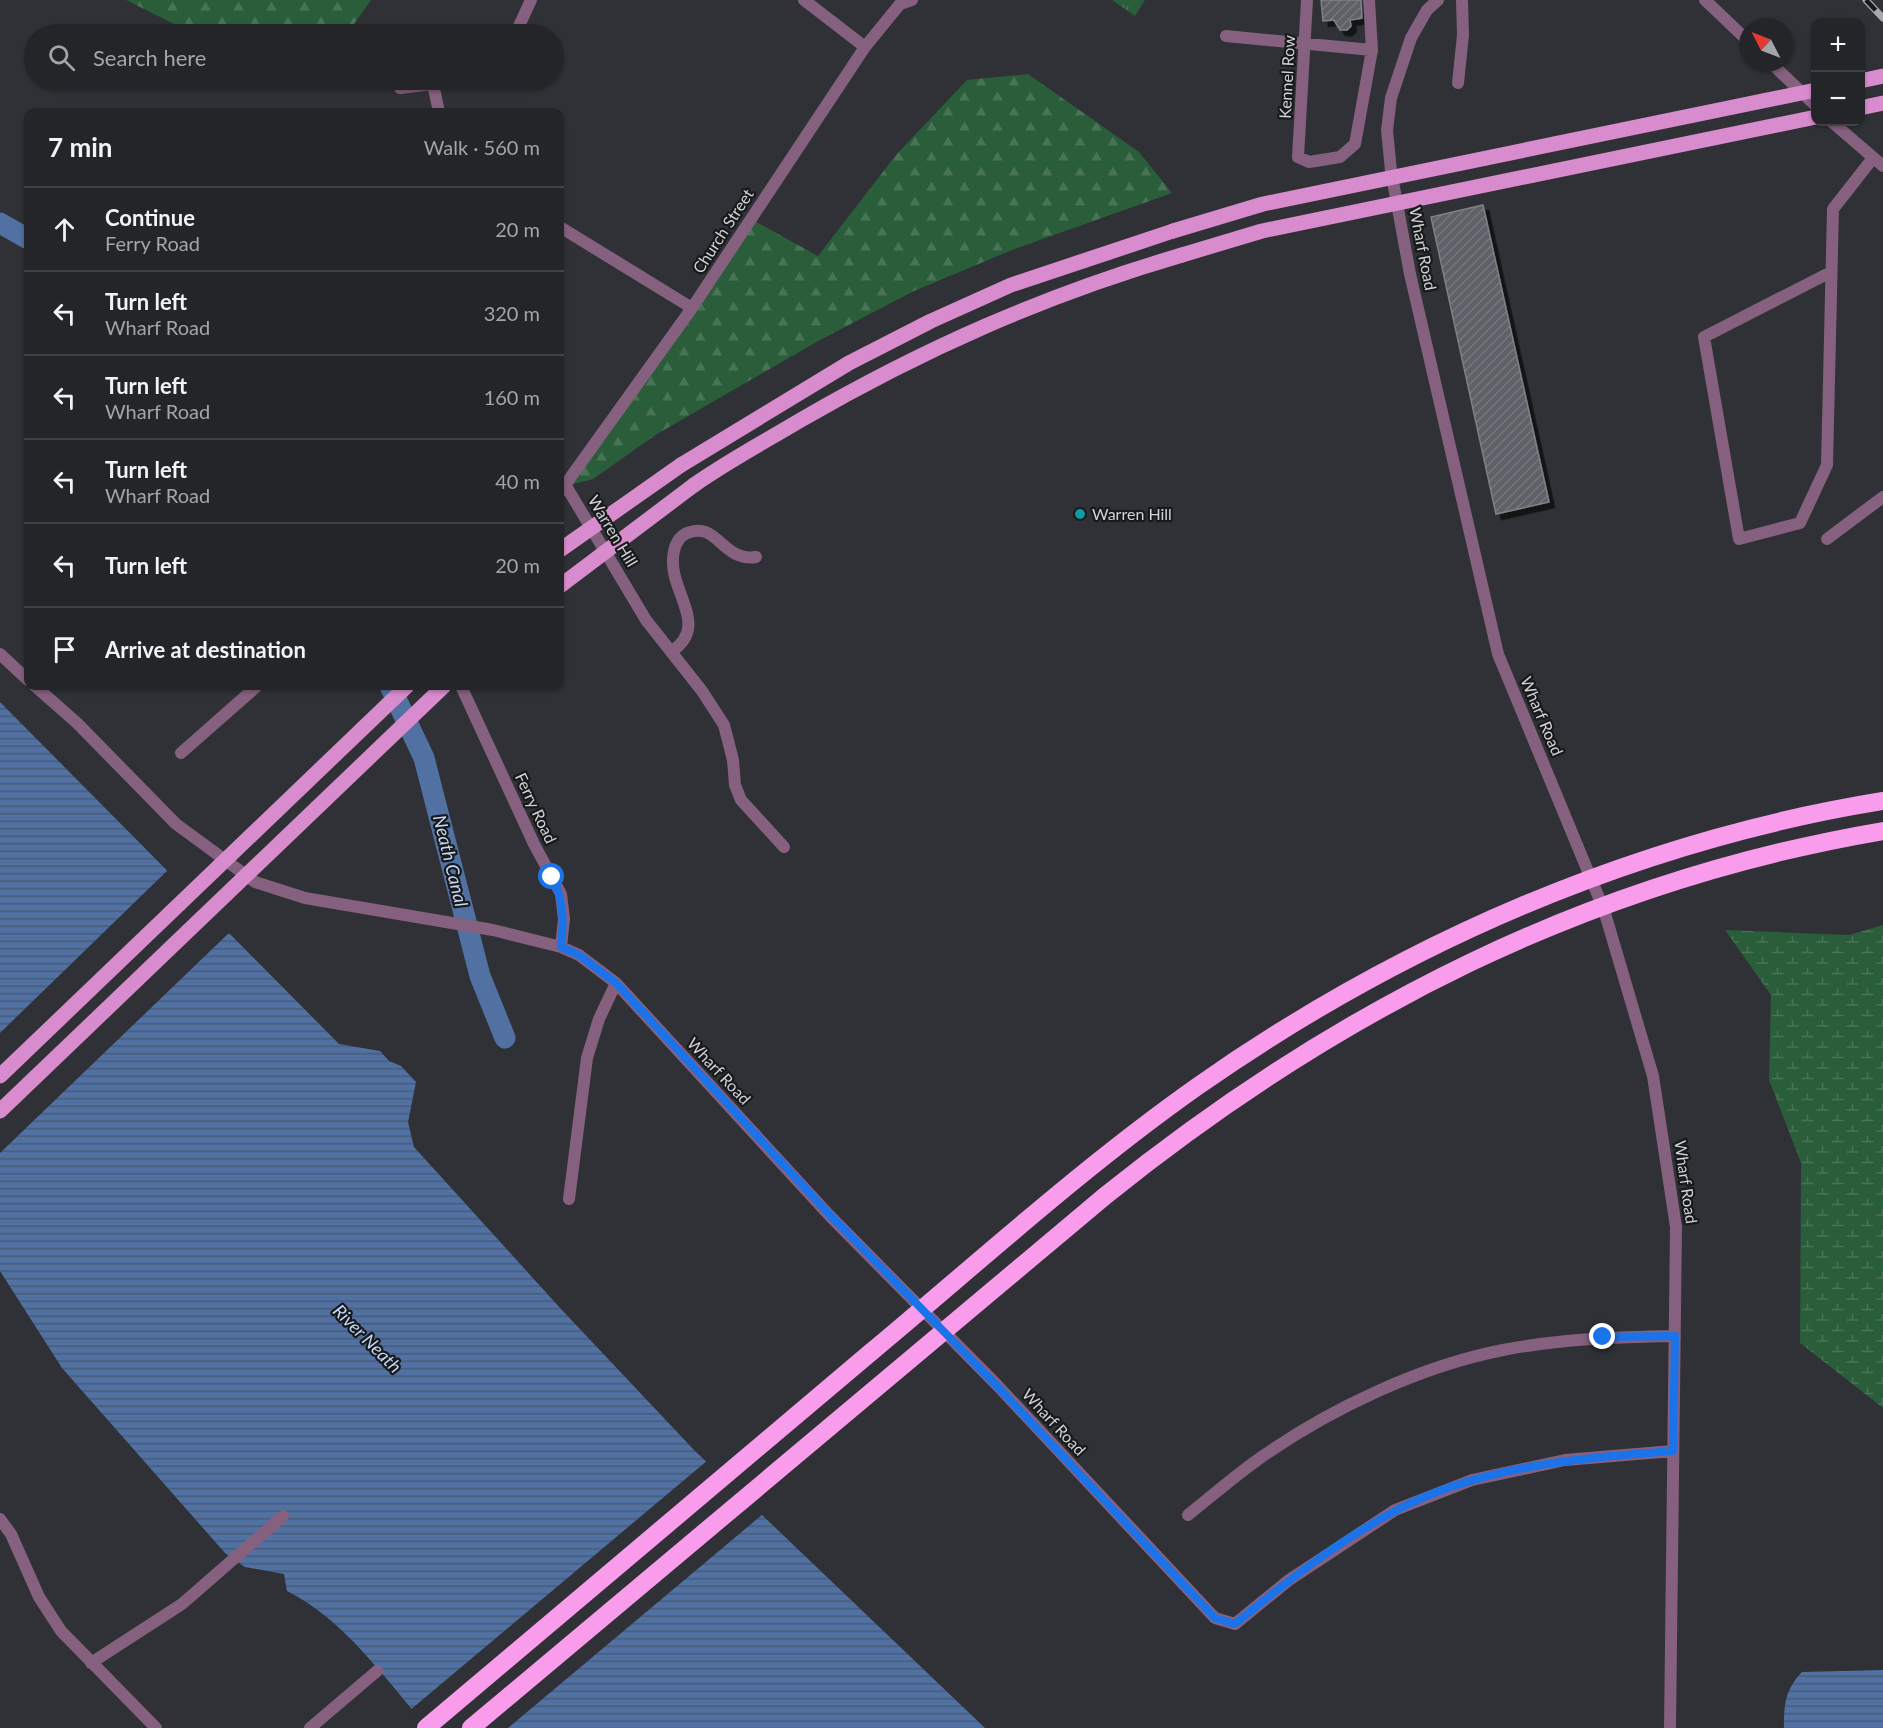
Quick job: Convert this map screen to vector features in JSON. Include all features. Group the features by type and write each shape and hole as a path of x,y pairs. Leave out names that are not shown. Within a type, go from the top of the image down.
{"highway":[{"path":"426,1728 1031,1217 1143,1127 1258,1045 1428,947 1535,900 1694,845 1800,816 1883,801"},
{"path":"471,1728 1114,1188 1206,1118 1316,1044 1409,991 1577,916 1629,896 1728,866 1803,847 1883,831"}],"main road":[{"path":"1865,80 1883,76"},
{"path":"564,547 681,465 849,363 931,321 1011,285 1173,231 1263,204 1811,91"},
{"path":"1865,107 1883,103"},
{"path":"564,583 694,485 862,385 940,344 1031,306 1182,255 1274,229 1811,118"},
{"path":"0,1076 403,690"},
{"path":"0,1111 440,690"}],"street":[{"path":"520,24 531,0"},
{"path":"804,0 865,46"},
{"name":"Kennel Row","path":"1307,0 1298,157 1309,162 1340,157 1355,144 1372,50"},
{"path":"1226,36 1372,50 1369,0"},
{"name":"Wharf Road","path":"1438,0 1427,10 1411,38 1391,98 1387,130 1391,171 1410,274 1498,654 1604,910 1653,1076 1676,1227 1670,1728"},
{"path":"1458,83 1463,34 1462,0"},
{"path":"1705,0 1739,32"},
{"name":"Church Street","path":"564,488 692,308 865,46 904,1"},
{"path":"1780,72 1811,102"},
{"path":"438,90 439,108"},
{"path":"1831,272 1704,337 1739,539 1800,523 1827,465 1833,209 1878,162 1837,126"},
{"path":"564,229 692,308"},
{"name":"Warren Hill","path":"564,491 646,620 724,725 735,785 741,800 784,848"},
{"path":"1827,539 1883,497"},
{"path":"671,652 681,645 690,632 690,619 678,592 671,564 675,546 683,535 697,530 713,534 736,555 747,558 756,557"},
{"path":"0,654 24,676"},
{"name":"Wharf Road","path":"40,690 77,723 176,824 255,882 305,897 493,930 561,947 579,955 616,983 830,1215 996,1385 1215,1618 1235,1624 1289,1580 1395,1510 1472,1480 1565,1460 1673,1451"},
{"path":"181,753 252,690"},
{"name":"Ferry Road","path":"463,690 534,844 561,894 564,919 561,947"},
{"path":"569,1199 586,1058 599,1019 616,983"},
{"path":"1188,1515 1264,1455 1362,1400 1409,1379 1501,1351 1543,1344 1603,1337 1675,1336"},
{"path":"91,1663 182,1604 283,1516"},
{"path":"0,1519 11,1534 39,1597 61,1632 156,1728"},
{"path":"310,1728 377,1671"}],"green space":[{"path":"126,0 371,0 354,24 174,24"},
{"path":"1112,0 1145,0 1135,16"},
{"path":"1028,74 1139,152 1172,193 1012,250 914,291 820,340 657,434 593,479 566,486 751,219 818,256 896,155 967,80"},
{"path":"1883,925 1883,1408 1800,1343 1801,1163 1769,1080 1771,995 1725,930 1849,935"}],"water":[{"name":"River Neath","path":"0,702 339,1044 380,1051 389,1061 401,1066 416,1082 408,1122 414,1147 561,1309 694,1450 985,1728 428,1728 346,1634 308,1603 287,1591 284,1574 245,1567 225,1553 62,1368 0,1271"},
{"path":"1883,1670 1883,1728 1784,1728 1784,1712 1789,1691 1802,1672"}],"pier":[{"path":"170,868 232,930 0,1153 0,1033"},
{"path":"708,1460 763,1514 508,1728 424,1728 409,1711"}],"building":[{"path":"1321,0 1361,0 1362,18 1350,20 1351,26 1347,30 1340,30 1334,20 1323,21"},
{"path":"1483,205 1549,502 1496,514 1431,217"}],"waterway":[{"name":"Neath Canal","path":"0,223 24,237"},
{"name":"Neath Canal","path":"392,690 424,758 480,976 505,1038"}],"railway":[{"path":"1866,0 1883,18"}],"place":[{"name":"Warren Hill","path":"1080,514"}],"route":[{"path":"552,877 561,894 564,919 561,947 579,955 616,983 830,1215 996,1385 1215,1618 1235,1624 1289,1580 1395,1510 1472,1480 1565,1460 1673,1451 1675,1336 1603,1337"}]}
